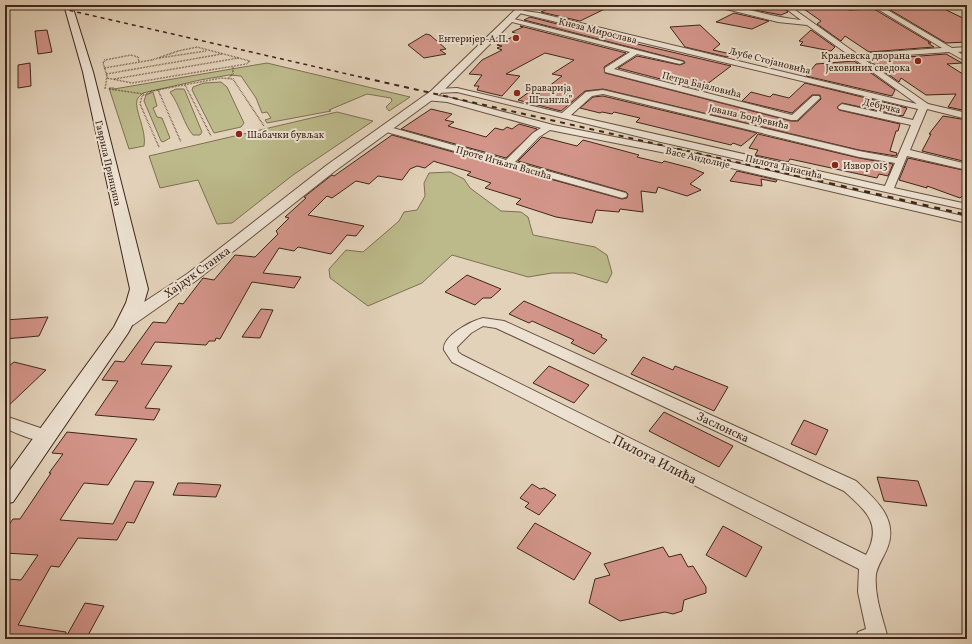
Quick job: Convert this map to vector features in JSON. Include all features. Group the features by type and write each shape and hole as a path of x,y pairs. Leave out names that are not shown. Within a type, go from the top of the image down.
{"main road":[{"name":"Гаврила Принципа","path":"68,5 88,72 139,289 127,321"},
{"name":"Хајдук Станка","path":"5,494 127,321"}],"street":[{"path":"433,94 525,5"},
{"path":"713,5 778,20 810,23"},
{"path":"784,5 924,107 888,190"},
{"path":"874,5 967,60"},
{"path":"963,5 967,7"},
{"name":"Љубе Стојановића","path":"518,12 538,15 967,116"},
{"name":"Кнеза Мирослава","path":"510,20 680,62"},
{"path":"574,36 589,28"},
{"path":"845,56 967,49"},
{"name":"Петра Бајаловића","path":"636,51 608,70 794,118 816,98"},
{"path":"451,77 460,92"},
{"name":"Пилота Танасића","path":"433,94 450,90 460,92 565,115 661,139 967,207"},
{"name":"Јована Ђорђевића","path":"565,115 580,101 593,93 609,93 847,151 900,161"},
{"name":"Хајдук Станка","path":"127,321 192,277 326,172 433,94"},
{"name":"Васе Андолије","path":"433,94 447,100 549,127 671,151 967,220"},
{"name":"Дебрчка","path":"842,107 917,124"},
{"path":"508,163 536,134 549,127"},
{"name":"Проте Игњата Васића","path":"386,129 622,195"},
{"path":"904,152 967,167"},
{"name":"Заслонска","path":"450,346 470,326 484,321 499,324 838,479 850,486 877,513 883,528 881,544 869,565 867,578 875,638"},
{"name":"Пилота Илића","path":"450,346 450,352 454,357 471,367 869,565"},
{"path":"5,422 21,429 46,436"}],"path":[{"path":"107,78 132,83 233,66 250,61 197,48 188,48 152,60"},
{"path":"104,68 209,50"},
{"path":"106,74 224,54"},
{"path":"106,87 107,78 103,63 105,60 112,57 136,56 139,62"},
{"path":"112,80 241,58"},
{"path":"228,78 233,73 233,66"},
{"path":"109,89 144,94 158,90 228,78 236,80 264,126"},
{"path":"185,85 211,136"},
{"path":"158,90 181,142"},
{"path":"144,94 140,104 159,147"}],"shaded area":[{"path":"267,63 410,97 389,111 386,107 392,101 391,98 367,94 329,110 331,111 267,123 265,120 271,118 267,112 262,113 256,98 241,76 229,75 200,80 143,93 137,100 137,109 144,134 144,146 129,149 109,88 114,89"},
{"path":"221,82 227,87 244,123 241,127 214,133 192,90 193,87 204,83"},
{"path":"176,89 184,89 202,132 200,135 193,135 187,126 177,103 170,92"},
{"path":"153,92 157,106 153,108 157,117 162,118 170,138 163,142 161,141 144,101 146,95"},
{"path":"337,112 373,121 293,175 232,223 217,224 198,180 160,188 149,156"},
{"path":"450,172 464,179 470,188 501,211 521,212 528,217 533,235 595,247 607,255 612,273 607,283 574,273 552,273 528,277 452,255 422,283 368,306 330,278 329,269 346,250 363,252 399,221 404,212 417,210 425,196 424,183 429,173"}],"building":[{"path":"556,5 613,5 580,21 541,12"},
{"path":"780,5 788,12 781,15 744,8"},
{"path":"841,5 849,10 874,9 931,43 928,43 934,47 869,52 845,36 841,41 817,24 821,21 801,7"},
{"path":"938,6 967,20 967,42 946,43 887,8"},
{"path":"734,13 769,21 752,29 716,22"},
{"path":"530,17 731,66 702,88 709,90 707,91 618,68 637,56 680,65 685,63 684,61 524,20"},
{"path":"700,25 720,44 713,50 731,54 727,57 685,47 670,27"},
{"path":"520,26 626,53 604,67 605,73 791,121 798,121 821,99 820,95 812,95 792,113 742,101 751,92 770,97 773,94 789,98 805,83 907,108 903,116 842,103 837,107 839,110 900,124 898,131 896,131 890,151 897,153 896,156 859,150 603,89 585,91 561,111 518,100 529,92 539,94 562,76 552,74 574,60 545,53 506,74 520,76 502,96 477,90 479,86 474,86 482,75 469,74 482,60 502,50 497,48 502,46 497,45 518,34 512,32 523,27"},
{"path":"47,30 52,52 38,54 35,31"},
{"path":"811,30 835,47 831,51 800,45 803,42 799,41"},
{"path":"426,34 430,35 446,49 440,50 446,54 424,58 408,45"},
{"path":"946,54 962,63 947,64 966,76 967,75 967,111 948,107 956,94 926,95 901,78 899,82 868,60"},
{"path":"854,61 895,90 892,96 806,76 816,64"},
{"path":"30,63 31,86 18,88 18,65"},
{"path":"603,96 757,133 741,146 733,143 731,145 636,122 640,118 614,112 612,114 600,113 580,108 593,97"},
{"path":"431,109 452,114 445,120 454,122 448,126 486,137 495,128 503,130 507,127 512,129 519,124 537,129 506,158 401,129"},
{"path":"943,116 967,120 967,162 922,151 931,134 929,134"},
{"path":"758,134 859,158 893,164 888,176 879,174 877,178 790,159 788,162 755,155 758,150 749,148"},
{"path":"392,135 622,199 627,198 628,194 626,192 518,161 542,137 577,146 583,140 639,155 637,157 662,163 664,161 704,173 690,184 701,190 687,196 658,187 656,193 641,191 643,212 620,209 619,212 596,210 592,223 556,217 516,204 521,199 485,188 491,183 467,175 471,172 434,161 425,168 417,166 410,169 402,180 378,176 369,184 356,181 332,198 327,196 308,215 364,226 356,236 347,235 331,254 298,247 294,251 279,248 263,273 301,277 294,288 252,282 220,339 216,338 215,341 209,341 206,345 155,342 141,364 172,366 145,408 160,409 154,420 95,415 118,381 102,380 115,361 124,362 153,322 166,323 179,303 183,304 203,278 214,280 235,255 255,257 278,234 276,231 289,218 285,217 306,198 304,197 332,175 334,176"},
{"path":"908,158 967,171 967,192 960,198 927,186 927,188 899,180"},
{"path":"737,171 777,180 776,182 761,179 762,186 730,181"},
{"path":"467,275 501,289 491,298 483,298 475,305 445,292"},
{"path":"524,301 602,335 601,337 607,340 594,354 571,343 574,340 532,321 529,323 509,314"},
{"path":"261,309 273,310 260,338 242,337"},
{"path":"48,317 39,336 5,339 5,320"},
{"path":"643,357 673,370 675,366 728,387 714,411 631,374"},
{"path":"14,362 46,370 5,409 5,369"},
{"path":"549,366 589,385 574,403 533,383"},
{"path":"664,412 733,446 719,467 649,431"},
{"path":"804,420 828,430 816,455 791,444"},
{"path":"67,432 137,439 108,485 84,483 60,520 113,524 135,481 154,482 134,523 127,522 117,540 78,538 59,567 51,566 18,625 66,632 66,637 85,603 104,606 86,639 5,639 5,584 8,579 21,580 38,555 5,553 5,530 13,519 20,519 51,473 49,473 63,454 52,453"},
{"path":"877,477 918,481 927,506 884,501"},
{"path":"178,483 221,485 216,497 173,495"},
{"path":"532,484 540,489 544,488 556,495 539,515 525,507 529,503 520,498"},
{"path":"535,523 591,553 574,580 517,548"},
{"path":"723,526 762,547 746,577 706,555"},
{"path":"663,547 669,557 681,554 688,567 693,566 706,587 706,593 684,600 682,611 673,614 665,612 620,621 589,603 595,579 610,575 604,564"}],"railway":[{"path":"46,5 369,79"},
{"path":"365,78 798,176"},
{"path":"794,175 967,215"}],"place":[{"name":"Ентеријер-А.П.","path":"516,38"},
{"name":"Краљевска дворана Јеховиних сведока","path":"918,61"},
{"name":"Браварија „Штангла”","path":"517,93"},
{"name":"Шабачки бувљак","path":"239,134"},
{"name":"Извор 015","path":"835,165"}]}
